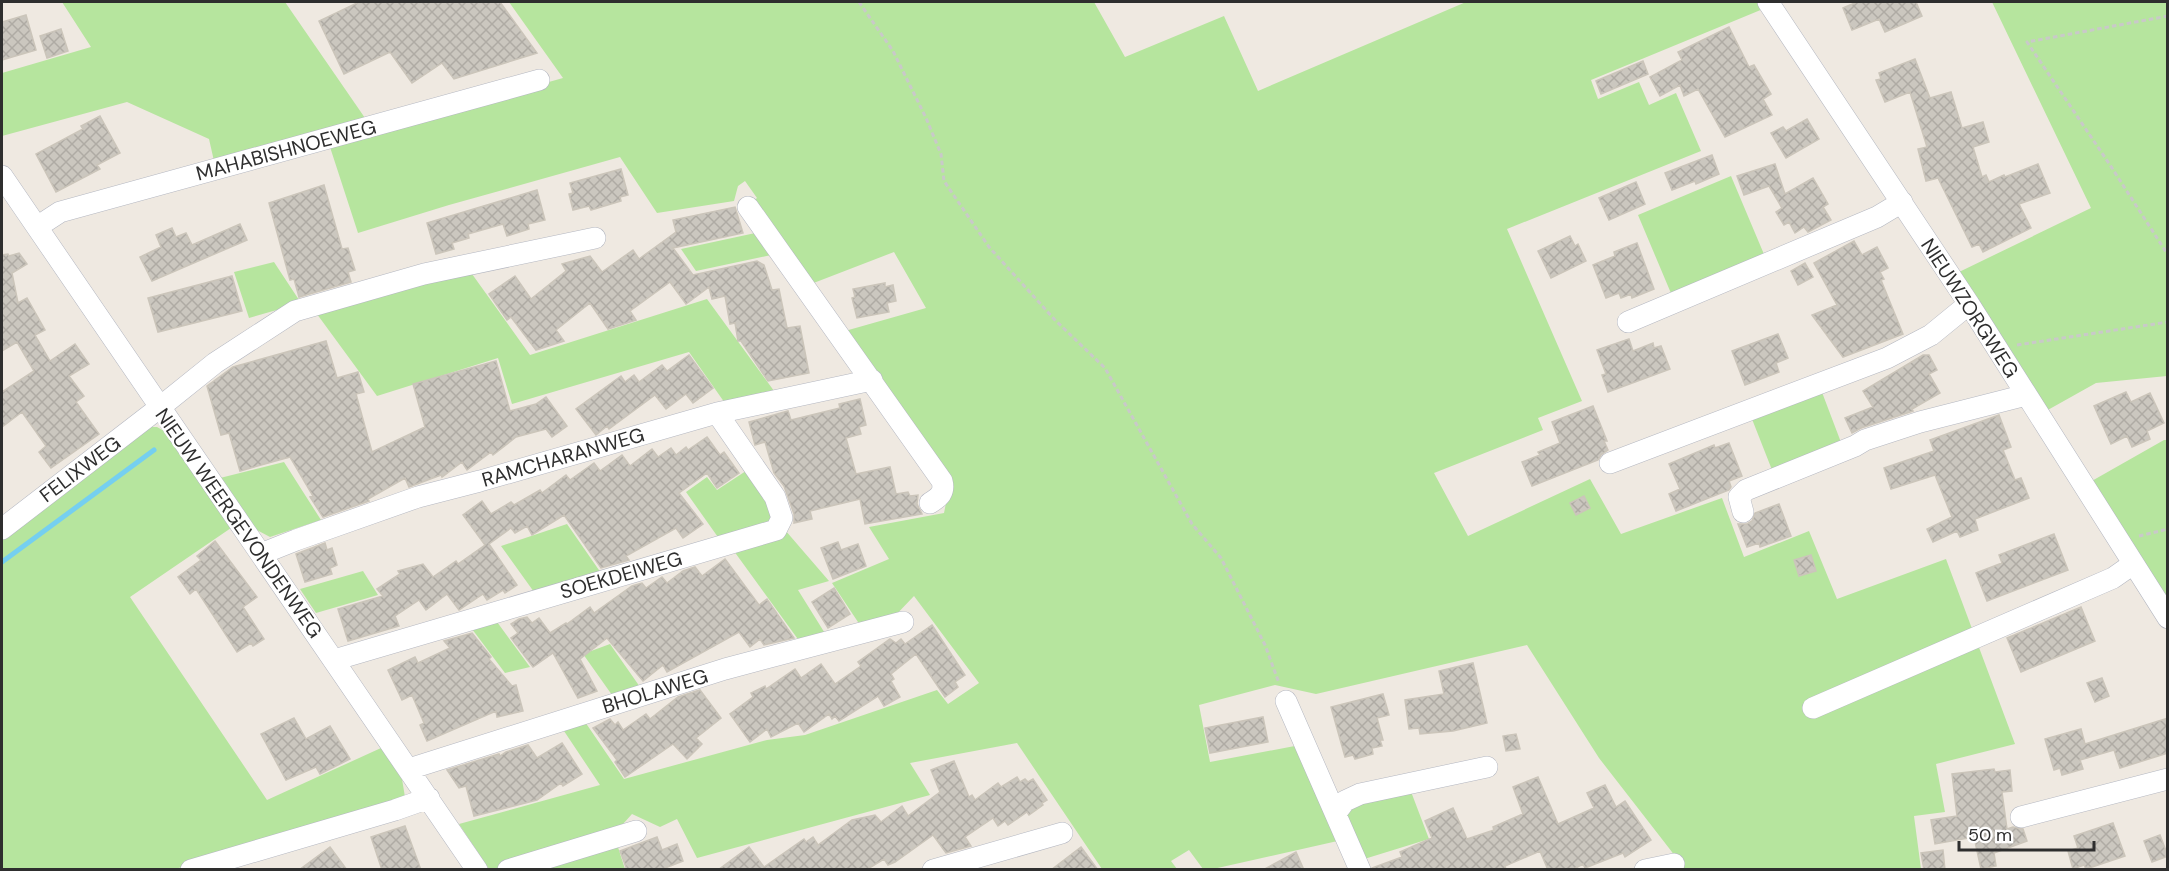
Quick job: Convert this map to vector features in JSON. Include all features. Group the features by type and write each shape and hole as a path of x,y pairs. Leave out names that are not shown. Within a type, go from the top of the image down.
{"street":[{"name":"NIEUWZORGWEG","path":"1768,2 1969,304 2168,618"},
{"name":"MAHABISHNOEWEG","path":"37,227 60,212 539,80"},
{"name":"NIEUW WEERGEVONDENWEG","path":"2,176 477,870"},
{"path":"1628,322 1877,217 1902,202"},
{"path":"748,207 942,481 944,488 942,494 930,503"},
{"name":"FELIXWEG","path":"2,529 215,363 295,311 423,274 595,238"},
{"path":"1610,463 1887,358 1931,335 1969,304"},
{"name":"RAMCHARANWEG","path":"261,554 418,497 717,413 872,380"},
{"path":"1743,512 1739,497 1746,490 1856,446 1864,440 1920,422 2026,395"},
{"name":"SOEKDEIWEG","path":"334,660 776,530 782,519 775,497 717,413"},
{"path":"1813,708 2113,578 2133,564"},
{"name":"BHOLAWEG","path":"409,769 725,669 903,622"},
{"path":"1286,701 1360,870"},
{"path":"1336,813 1345,801 1360,794 1487,767"},
{"path":"2021,817 2168,779"},
{"path":"191,870 429,798"},
{"path":"508,870 636,831"},
{"path":"933,870 1062,833"},
{"path":"1645,870 1674,864"}],"path":[{"path":"859,2 893,51 926,118 941,154 945,181 989,247 1055,320 1105,368 1192,524 1221,558 1265,645 1286,701"},
{"path":"2168,16 2027,42 2168,255"},
{"path":"1998,350 2022,344 2168,322"},
{"path":"2120,543 2150,532 2168,529"}],"green space":[{"path":"62,2 285,2 365,118 214,161 209,139 127,102 2,136 2,73 91,47"},
{"path":"509,2 1094,2 1125,57 1224,16 1258,91 1466,2 1757,2 1763,9 1591,80 1598,99 1639,82 1649,105 1676,93 1701,151 1507,229 1582,401 1538,418 1543,430 1434,473 1468,536 1590,479 1621,534 1722,498 1744,557 1809,531 1837,599 1946,559 2015,744 1936,764 1945,812 1914,816 1921,869 1682,869 1672,852 1599,758 1527,645 1316,694 1275,685 1199,705 1210,762 1300,745 1342,840 1213,869 1203,869 1189,850 1171,861 1177,869 1102,869 1017,743 910,763 930,795 697,858 677,819 660,827 632,814 614,834 498,869 489,869 459,824 600,785 558,722 581,716 624,779 767,740 805,735 937,690 948,704 979,683 914,596 892,619 862,628 832,583 889,559 869,527 944,513 950,483 845,331 926,308 894,252 811,284 752,202 757,198 745,181 738,186 734,201 657,213 620,157 358,233 329,144 563,78"},
{"path":"1992,2 2167,2 2167,376 2096,383 2046,411 1957,273 2091,208"},
{"path":"1731,176 1766,259 1673,298 1638,215"},
{"path":"760,232 776,254 696,271 681,249"},
{"path":"274,262 301,303 249,318 234,272"},
{"path":"467,267 530,355 707,299 777,395 727,406 689,352 512,404 498,358 377,396 314,310"},
{"path":"1820,387 1842,445 1774,475 1750,414"},
{"path":"149,427 157,427 166,432 231,528 130,597 267,800 381,748 402,779 405,797 392,806 175,869 2,869 2,535"},
{"path":"2167,440 2167,601 2090,482"},
{"path":"284,462 321,520 270,537 255,529 220,478"},
{"path":"749,469 767,493 774,521 720,540 686,492 707,477 717,490"},
{"path":"567,524 601,573 534,592 501,546"},
{"path":"785,530 829,581 798,590 826,635 800,642 731,547"},
{"path":"363,571 378,595 316,613 300,589"},
{"path":"492,615 530,667 505,673 466,621"},
{"path":"610,644 640,687 612,695 583,654"},
{"path":"1410,789 1429,839 1361,860 1344,810"},
{"path":"616,841 625,869 515,870"}],"building":[{"path":"359,2 500,2 537,53 454,79 442,63 412,83 390,52 344,74 319,21"},
{"path":"1857,2 1916,2 1922,16 1885,32 1879,19 1852,30 1843,8"},
{"path":"26,15 36,50 2,60 2,22"},
{"path":"1729,27 1749,67 1754,65 1771,94 1763,99 1772,115 1725,137 1698,89 1684,96 1680,85 1660,96 1650,77 1682,60 1678,52"},
{"path":"61,29 68,51 47,58 40,36"},
{"path":"1915,59 1930,98 1951,92 1962,128 1983,122 1989,142 1973,147 1982,177 1986,175 1989,182 2038,164 2050,193 2019,204 2031,228 1983,252 1979,244 1972,247 1938,178 1926,181 1918,149 1927,147 1910,92 1885,102 1876,80 1881,79 1879,73"},
{"path":"1643,61 1648,74 1601,94 1596,81"},
{"path":"100,116 120,153 97,165 100,169 56,192 36,154 83,129 81,126"},
{"path":"1807,119 1819,139 1786,158 1771,133 1783,127 1786,131"},
{"path":"1712,155 1719,174 1696,184 1695,181 1672,190 1665,173"},
{"path":"1775,164 1785,194 1813,178 1828,204 1823,207 1831,220 1808,232 1804,227 1795,233 1789,222 1784,225 1776,212 1782,208 1769,186 1744,195 1737,176"},
{"path":"621,169 628,195 620,197 621,201 591,210 589,206 573,210 569,194 573,193 570,183"},
{"path":"1636,182 1645,204 1609,220 1599,198"},
{"path":"324,185 342,249 348,248 355,270 348,272 351,282 299,297 294,279 290,280 269,203"},
{"path":"537,190 545,220 528,224 529,229 507,236 503,224 468,234 469,238 452,243 454,249 436,254 427,223"},
{"path":"735,207 743,233 673,248 693,275 757,261 764,265 772,290 779,289 787,328 800,326 809,373 768,381 741,341 738,341 735,323 730,324 725,296 712,299 709,287 686,304 670,282 630,311 636,320 608,329 590,303 556,330 564,341 536,350 511,317 507,320 489,294 515,276 531,299 566,271 562,264 590,256 602,272 633,250 639,259 676,232 673,220"},
{"path":"240,224 247,240 152,281 140,257 161,247 156,235 172,228 176,237 186,233 192,245"},
{"path":"1570,236 1575,246 1578,244 1586,261 1551,278 1538,251"},
{"path":"1854,241 1862,255 1877,247 1888,268 1880,272 1884,279 1881,280 1903,334 1843,357 1812,315 1837,305 1814,263"},
{"path":"1637,243 1654,289 1632,298 1631,294 1621,298 1619,293 1606,298 1593,265 1615,256 1614,252"},
{"path":"19,253 27,264 12,273 18,303 27,298 45,330 35,335 50,361 75,344 89,364 69,376 84,396 76,402 99,434 51,468 39,452 46,446 22,412 2,427 2,392 34,371 17,342 2,351 2,255 8,254 9,256"},
{"path":"1805,263 1813,277 1798,285 1791,271"},
{"path":"232,276 242,311 158,332 148,298"},
{"path":"885,283 885,287 893,285 896,301 887,303 889,312 857,318 852,298 855,297 853,289"},
{"path":"1778,334 1788,358 1776,363 1779,372 1745,385 1732,351"},
{"path":"1629,339 1633,351 1653,343 1654,348 1661,346 1670,369 1608,392 1602,375 1606,374 1597,350"},
{"path":"326,341 337,378 358,372 364,392 356,394 372,452 425,427 413,384 496,361 510,411 536,404 546,397 567,426 552,437 546,429 516,437 493,455 491,452 467,470 462,462 442,477 441,475 409,487 405,478 368,499 369,501 323,517 290,457 240,471 229,433 221,435 207,386 233,367"},
{"path":"689,355 713,388 693,403 686,394 666,409 655,395 609,429 607,426 596,435 576,409 621,376 625,382 634,375 639,382 662,365 667,371"},
{"path":"1923,355 1929,355 1937,370 1929,374 1940,393 1912,409 1913,411 1852,433 1845,418 1873,407 1863,391"},
{"path":"2126,392 2131,402 2150,393 2164,423 2147,431 2150,439 2132,447 2127,436 2111,444 2094,406"},
{"path":"860,399 866,425 859,427 861,434 846,438 856,474 890,467 896,494 908,492 910,496 918,495 917,504 922,514 865,524 860,499 810,511 812,519 794,523 794,514 784,486 774,473 765,442 755,445 749,422 788,411 791,420 840,408 839,404"},
{"path":"1593,406 1607,441 1604,441 1608,450 1598,460 1532,486 1522,462 1560,443 1552,422"},
{"path":"1999,415 2011,447 2003,450 2015,480 2021,478 2029,498 1975,519 1978,530 1960,537 1957,531 1933,542 1927,529 1952,517 1935,475 1891,489 1884,468 1934,451 1930,440"},
{"path":"707,437 720,455 724,452 739,473 717,488 707,473 679,493 703,524 683,538 676,528 626,556 629,560 601,568 564,515 532,535 527,526 515,533 511,528 489,544 517,585 487,600 483,594 459,610 447,594 426,610 419,600 395,616 399,626 348,641 338,609 383,596 377,589 400,574 398,571 423,564 433,577 456,561 458,564 485,545 463,515 482,501 491,514 511,502 514,505 540,490 542,493 566,475 570,480 594,463 600,471 622,455 630,466 652,449 658,457 671,448 676,455 686,447 688,450"},
{"path":"1729,443 1742,476 1729,481 1731,487 1729,490 1676,511 1669,494 1680,489 1669,464 1714,445 1715,448"},
{"path":"1584,496 1590,508 1576,515 1570,503"},
{"path":"1779,504 1791,536 1760,547 1759,543 1747,547 1738,524 1747,524 1752,521 1755,513"},
{"path":"2054,534 2068,570 1987,601 1976,573 2002,563 1999,555"},
{"path":"215,541 257,597 243,607 264,639 253,646 251,643 237,652 196,589 190,594 178,577 201,560 197,556"},
{"path":"838,542 841,550 858,544 866,566 833,579 821,548"},
{"path":"325,543 327,550 332,548 337,565 330,568 332,574 305,582 296,554"},
{"path":"1811,555 1816,571 1799,576 1794,560"},
{"path":"725,559 759,605 767,599 794,638 764,645 760,639 750,647 739,632 667,672 663,665 643,681 607,638 580,659 597,691 578,698 553,653 533,667 511,638 518,633 511,624 519,619 527,617 532,623 539,618 550,633 590,607 594,613 632,586 642,583 646,588 662,577 667,583 683,571 695,567 702,576"},
{"path":"834,588 850,614 828,628 812,602"},
{"path":"2081,607 2095,641 2021,672 2007,638"},
{"path":"932,625 965,675 955,682 958,687 945,697 916,654 891,674 894,679 891,681 900,697 884,706 878,696 839,721 835,716 832,719 829,714 804,732 798,723 771,737 767,729 750,742 730,714 753,697 751,693 765,686 766,689 795,669 801,678 821,664 835,684 861,666 858,662 890,639 896,643 901,639 905,644"},
{"path":"472,633 491,657 489,659 512,686 516,685 523,711 497,717 496,711 427,741 420,725 424,723 412,695 402,700 388,670 415,657 418,663 450,648 444,641"},
{"path":"1473,663 1487,723 1453,731 1420,734 1419,728 1409,729 1405,700 1444,694 1439,671"},
{"path":"2102,678 2109,696 2095,702 2087,683"},
{"path":"700,690 721,718 696,738 702,744 687,759 673,744 625,777 615,762 617,760 593,728 610,719 615,725 618,722 623,730 646,714 650,719 678,697"},
{"path":"1383,694 1389,715 1377,718 1383,740 1380,740 1382,746 1372,748 1373,754 1355,759 1353,755 1345,757 1331,707"},
{"path":"1263,717 1268,742 1210,753 1205,728"},
{"path":"294,718 306,739 330,726 350,759 320,774 316,767 286,780 261,734"},
{"path":"2168,718 2168,753 2120,768 2114,750 2080,760 2083,769 2062,775 2060,768 2054,770 2045,739 2081,729 2085,744"},
{"path":"1516,734 1520,749 1506,751 1503,736"},
{"path":"562,743 582,774 563,786 561,783 537,800 474,816 466,786 459,788 447,770 499,754 500,756 528,745 537,758"},
{"path":"954,761 969,797 972,795 975,800 998,783 1001,787 1017,777 1020,782 1033,779 1047,800 1029,815 1027,812 1008,825 1005,821 998,826 993,818 965,837 971,846 946,853 933,835 895,862 888,865 884,859 866,870 718,870 749,847 764,867 804,839 806,842 813,837 818,845 852,820 875,815 881,822 902,806 908,816 940,792 931,770"},
{"path":"1994,769 1995,772 2010,770 2012,791 2002,792 2007,829 2013,827 2023,829 2027,841 1994,853 1996,866 1981,869 1974,837 1935,844 1931,820 1957,816 1952,774"},
{"path":"1538,777 1558,824 1594,808 1587,793 1605,785 1616,807 1625,801 1651,840 1625,857 1623,853 1585,868 1583,864 1572,870 1548,870 1540,851 1505,866 1506,870 1372,870 1372,868 1402,857 1400,852 1432,838 1425,821 1453,808 1467,839 1494,830 1493,827 1523,814 1513,787"},
{"path":"2113,823 2125,856 2086,869 2084,865 2073,869 2068,851 2078,848 2074,836"},
{"path":"405,826 421,870 382,870 371,837"},
{"path":"2160,835 2168,856 2152,862 2144,841"},
{"path":"657,837 662,850 677,844 683,861 660,870 627,870 620,851"},
{"path":"330,847 347,870 299,870"},
{"path":"1081,847 1098,870 1051,870"},
{"path":"1943,850 1945,870 1924,870 1921,853"},
{"path":"1296,852 1304,870 1263,870"}],"waterway":[{"path":"2,562 154,450"}]}
